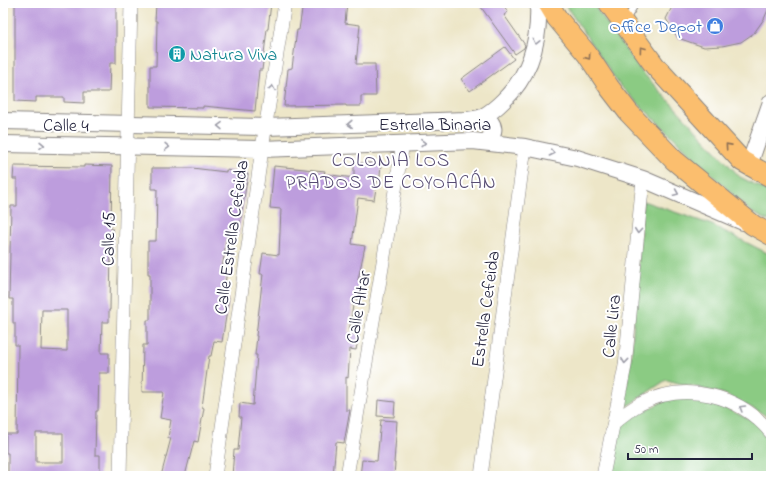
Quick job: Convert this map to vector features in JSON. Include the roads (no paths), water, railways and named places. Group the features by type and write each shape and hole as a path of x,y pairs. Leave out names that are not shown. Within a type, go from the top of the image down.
{"main road":[{"path":"548,3 557,18 587,54 609,87 629,113 674,160 752,225 771,234"},
{"path":"609,3 655,66 742,161 771,176"}],"street":[{"name":"Calle 15","path":"120,476 131,3"},
{"name":"Calle Estrella Cefeida","path":"215,476 262,149 285,3"},
{"name":"Estrella Binaria","path":"128,124 266,127 466,120 483,117 508,96 527,69 533,54 537,37 539,20 538,3"},
{"path":"749,165 771,102"},
{"path":"483,117 492,123 494,128 490,139 485,142"},
{"name":"Calle 4","path":"3,121 128,124"},
{"name":"Estrella Binaria","path":"128,147 262,149 473,141 525,147 577,158 643,179 752,225"},
{"name":"Calle Altar","path":"348,476 404,143"},
{"name":"Calle 4","path":"3,144 128,147"},
{"name":"Estrella Cefeida","path":"480,476 525,147"},
{"name":"Calle Lira","path":"603,476 625,366 643,179"},
{"path":"615,422 626,412 639,404 654,398 684,392 699,393 729,400 755,416 771,433"}],"lane":[{"path":"624,23 636,3"}],"place":[{"name":"Office Depot","path":"715,26"},
{"name":"Natura Viva","path":"177,54"}],"district":[{"name":"COLONIA LOS PRADOS DE COYOACÁN","path":"391,170"}]}
